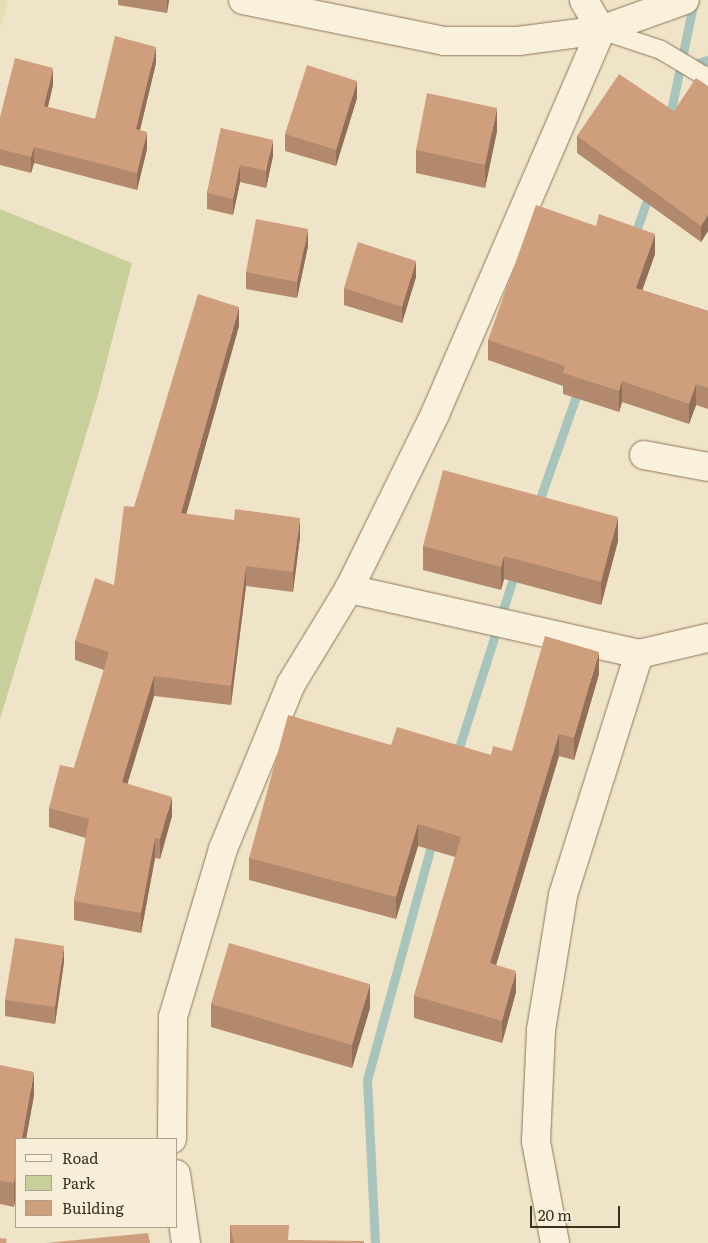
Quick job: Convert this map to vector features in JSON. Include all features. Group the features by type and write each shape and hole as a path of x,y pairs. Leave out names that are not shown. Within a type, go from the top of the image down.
{"street":[{"path":"243,0 444,42 518,41 601,30 685,0"},
{"path":"584,0 601,30"},
{"path":"172,1138 173,1018 223,849 291,684 349,589 435,414 601,30"},
{"path":"644,455 708,467"},
{"path":"349,589 640,654 708,638"},
{"path":"555,1243 536,1141 541,1030 563,895 640,654"},
{"path":"178,1188 186,1243"}],"lane":[{"path":"601,30 661,50 708,78"}],"shaded area":[{"path":"0,0 8,0 0,29"}],"green space":[{"path":"0,209 132,263 98,395 0,719"}],"building":[{"path":"115,36 156,47 136,129 147,132 137,173 34,147 31,157 0,149 0,117 15,58 53,68 44,106 95,119"},
{"path":"307,65 357,81 336,150 285,134"},
{"path":"619,74 674,111 696,78 708,86 708,215 701,226 577,136"},
{"path":"427,93 497,108 485,165 416,150"},
{"path":"221,128 273,140 266,171 240,165 233,199 207,193"},
{"path":"536,205 596,226 599,214 655,234 636,288 708,311 708,388 696,384 689,404 622,381 619,391 563,373 565,366 488,340"},
{"path":"256,219 308,229 297,282 246,272"},
{"path":"358,242 416,261 402,307 344,288"},
{"path":"198,294 239,307 181,513 234,520 235,509 300,518 293,572 246,566 231,686 154,676 122,782 172,797 160,839 155,838 141,913 74,901 89,819 49,808 60,765 74,768 109,652 75,641 95,578 114,585 124,506 134,507"},
{"path":"443,470 618,517 601,582 504,556 501,567 423,546"},
{"path":"545,636 599,652 574,738 559,734 490,963 516,971 502,1021 414,996 461,837 418,824 396,897 249,858 288,715 391,745 397,727 491,755 493,746 512,751"},
{"path":"15,938 64,946 55,1007 5,1000"},
{"path":"229,943 370,984 352,1045 211,1004"},
{"path":"0,1065 34,1072 22,1138 15,1138 14,1183 0,1181"},
{"path":"230,1225 289,1225 288,1240 364,1241 364,1243 234,1243"},
{"path":"148,1233 150,1243 46,1243"},
{"path":"0,1238 7,1239 6,1243 0,1243"}],"waterway":[{"path":"669,120 694,0"},
{"path":"689,66 708,60"},
{"path":"633,239 650,192"},
{"path":"537,507 579,388"},
{"path":"456,757 515,572"},
{"path":"375,1243 367,1080 433,839"}]}
